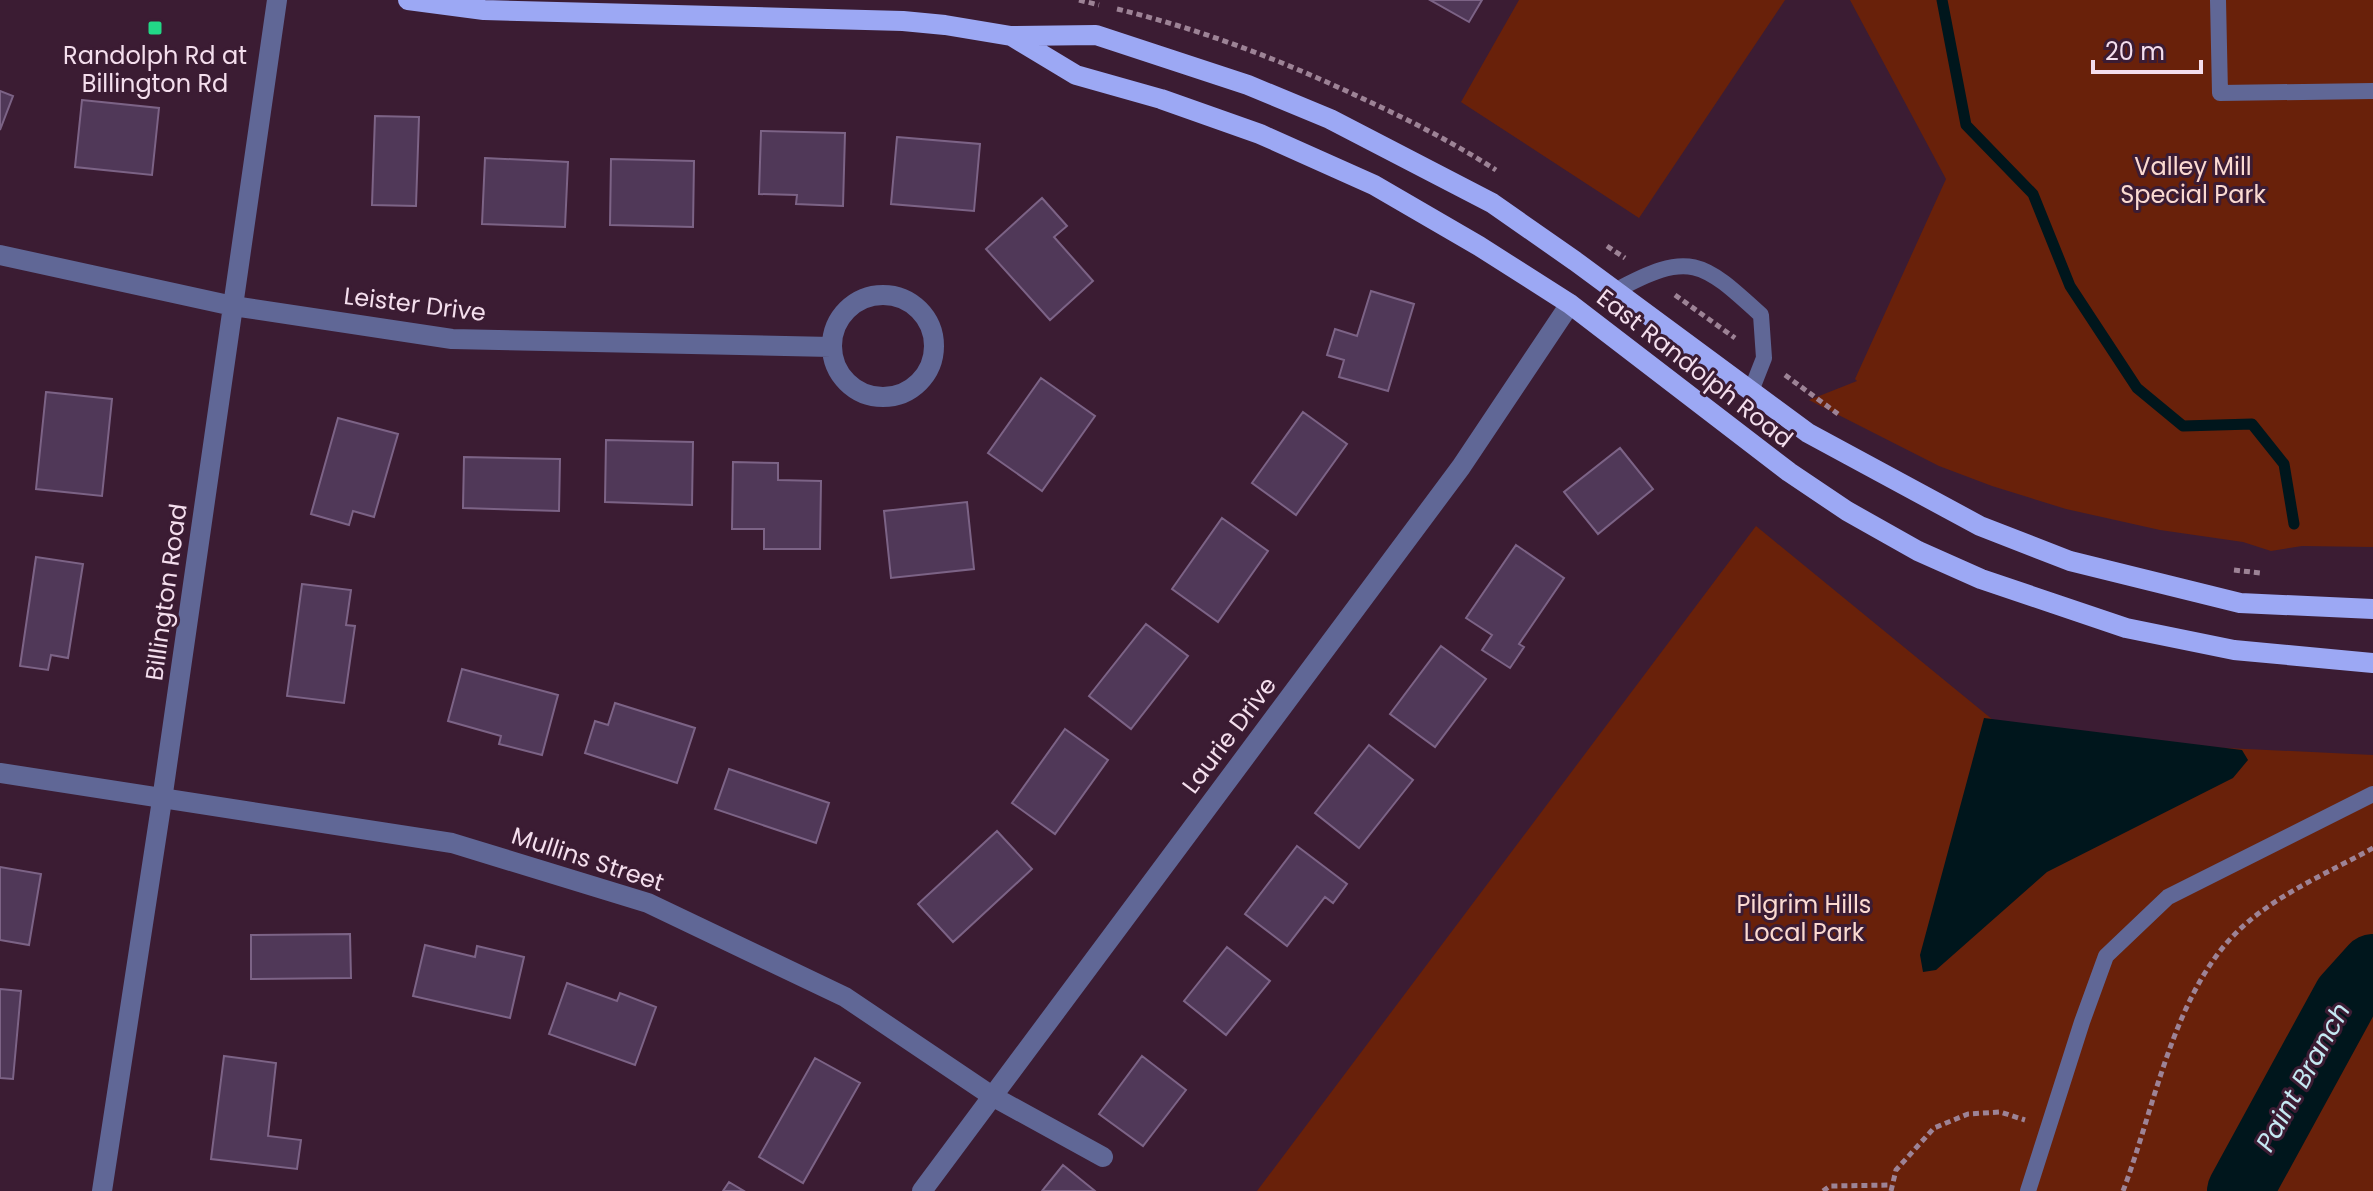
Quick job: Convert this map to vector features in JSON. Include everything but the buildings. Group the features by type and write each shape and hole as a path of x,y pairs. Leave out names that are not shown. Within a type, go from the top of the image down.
{"main road":[{"name":"East Randolph Road","path":"408,0 484,10 903,21 1011,36 1096,35 1248,85 1330,119 1492,203 1808,433 1980,526 2070,561 2240,603 2373,609"},
{"name":"East Randolph Road","path":"1011,36 1076,75 1161,99 1260,134 1374,185 1570,304 1789,472 1847,511 1918,551 1981,579 2126,628 2234,650 2373,663"}],"street":[{"name":"Billington Road","path":"102,1191 162,800 277,0"},
{"name":"Leister Drive","path":"0,255 233,306 452,339 831,347"},
{"path":"882,295 902,298 919,309 930,326 935,345 931,365 920,382 904,393 884,397 864,394 847,383 836,366 831,347 835,327 846,310 862,299 882,295"},
{"name":"Laurie Drive","path":"922,1191 1461,467 1570,304"},
{"name":"Mullins Street","path":"0,773 452,843 648,903 845,997 992,1096 1103,1157"}],"lane":[{"path":"2218,0 2220,93 2373,91"},
{"path":"1615,291 1646,274 1673,267 1696,265 1722,279 1761,315 1764,358 1751,391"},
{"path":"2028,1191 2106,956 2168,897 2373,794"}],"path":[{"path":"2123,1191 2188,1001 2218,954 2257,915 2373,848"},
{"path":"1823,1191 1830,1186 1891,1188 1896,1170 1934,1128 1968,1114 2000,1112 2048,1128"}],"green space":[{"path":"1519,0 1785,0 1639,218 1461,102"},
{"name":"Valley Mill Special Park","path":"1850,0 2373,0 2373,547 2302,546 2271,551 2243,542 2160,530 2066,509 1939,466 1809,400 1857,381 1855,379 1946,179"},
{"name":"Pilgrim Hills Local Park","path":"1756,526 2015,738 2373,755 2373,1191 1257,1191"}],"water":[{"path":"1984,718 2242,750 2248,760 2233,778 2047,872 1936,970 1923,972 1920,955"}],"waterway":[{"path":"1942,0 1966,125 2033,194 2070,286 2137,388 2183,426 2252,424 2284,464 2294,524"},
{"name":"Paint Branch","path":"2240,1191 2346,997 2373,967"}],"place":[{"name":"Randolph Rd at Billington Rd","path":"155,28"}]}
